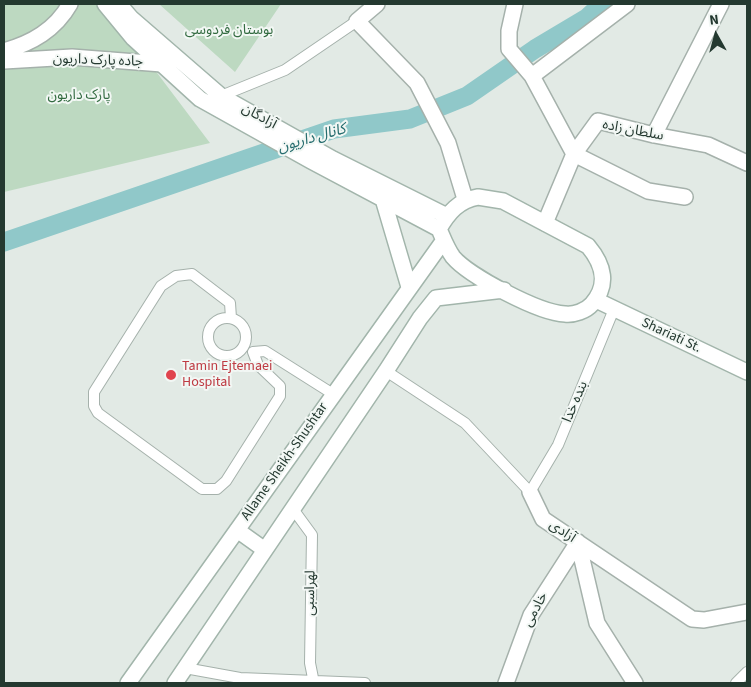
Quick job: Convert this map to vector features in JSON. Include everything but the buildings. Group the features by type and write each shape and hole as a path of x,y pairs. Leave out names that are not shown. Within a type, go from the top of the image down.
{"main road":[{"path":"4,51 27,44 47,31 62,16 70,4"},
{"name":"آزادگان","path":"105,4 133,38 200,99 383,199 443,229"},
{"name":"آزادگان","path":"119,4 131,18 221,96 333,159 443,229"},
{"path":"377,4 356,22 418,83 448,143 466,199 478,197 503,201 588,246 597,257 604,280 601,294 589,307 578,313 566,315 553,313 530,305 453,257 443,229"},
{"path":"515,4 509,31 508,49 532,76 574,154 648,192 686,197"},
{"path":"532,76 627,4"},
{"path":"654,135 722,4"},
{"name":"جاده پارک داریون","path":"4,61 72,57 162,64"},
{"name":"سلطان زاده","path":"545,224 574,154 598,121 654,135 708,145 747,163"},
{"path":"383,199 409,287"},
{"name":"Allame Sheikh-Shushtar","path":"128,683 409,287 443,229 466,199"},
{"path":"174,683 420,318 436,298 504,290"},
{"name":"Shariati St.","path":"596,300 747,372"},
{"name":"آزادی","path":"530,492 543,519 692,619 704,620 747,612"},
{"path":"237,530 265,550"},
{"path":"578,542 597,622 635,683"},
{"name":"خادمی","path":"508,683 531,615 578,542"}],"lane":[{"path":"221,96 285,70 356,22"},
{"path":"231,318 230,303 192,274 176,276 161,286 94,392 94,406 98,413 202,489 217,488 226,481 280,396 280,386 258,365 253,352 244,345"},
{"name":"بنده خدا","path":"530,492 558,445 614,309"},
{"path":"226,317 237,320 245,328 246,339 244,345 242,350 232,356 221,356 212,350 207,340 208,329 216,320 226,317"},
{"path":"253,352 265,351 333,394"},
{"name":"آزادی","path":"386,371 466,423 530,492"},
{"name":"لهراسبی","path":"293,509 312,535 310,663 314,682"},
{"path":"185,668 240,678 365,683"},
{"path":"736,683 747,672"}],"green space":[{"name":"پارک داریون","path":"4,4 105,4 210,143 4,192"},
{"name":"بوستان فردوسی","path":"159,4 281,4 235,72"}],"waterway":[{"name":"کانال داریون","path":"4,242 334,129 410,119 467,96 535,49 587,18 602,4"}],"place":[{"name":"Tamin Ejtemaei Hospital","path":"171,375"}]}
